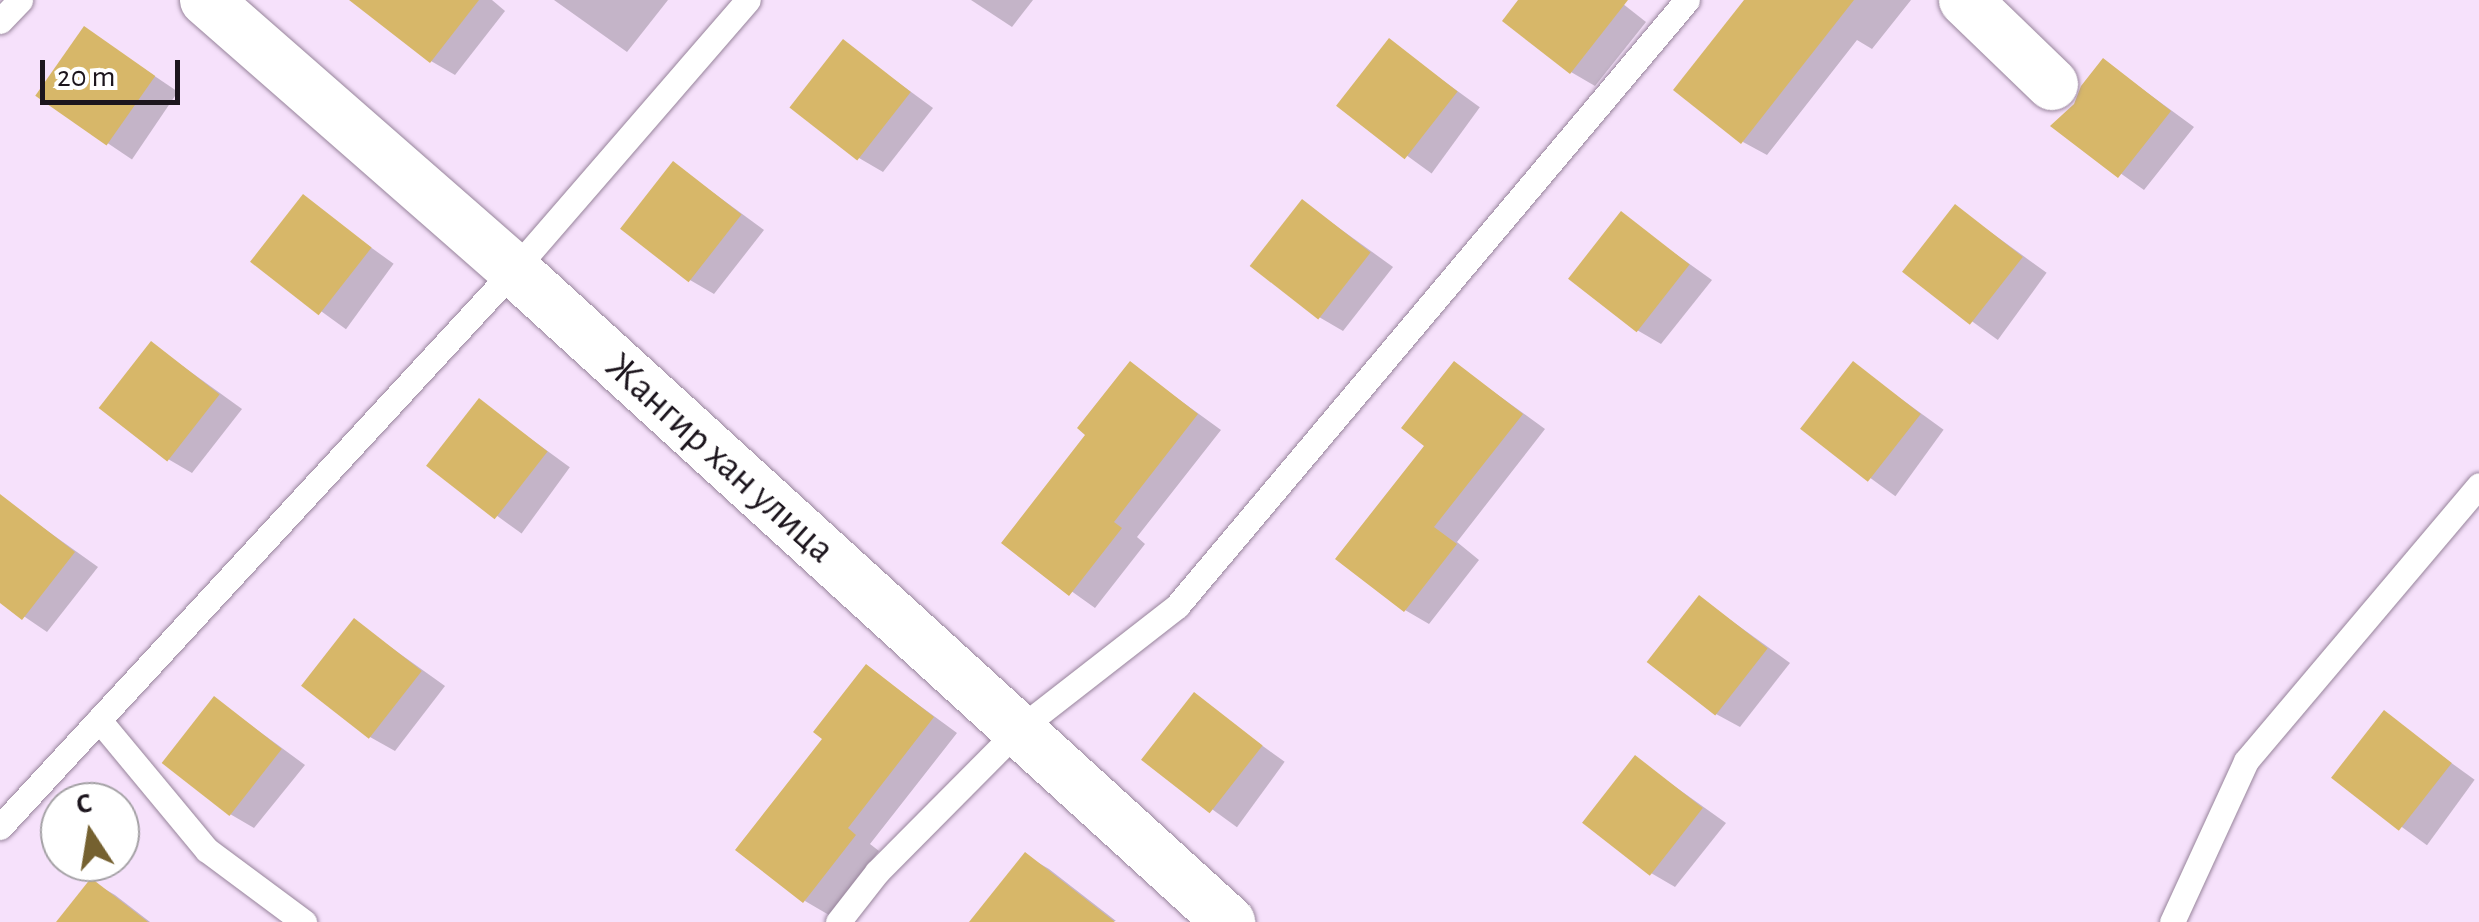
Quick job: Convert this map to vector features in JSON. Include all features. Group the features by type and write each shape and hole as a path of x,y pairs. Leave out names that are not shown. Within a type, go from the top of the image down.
{"street":[{"name":"Жангир хан улица","path":"206,0 514,270 1229,922"},
{"path":"1966,0 2052,84"}],"lane":[{"path":"0,21 20,0"},
{"path":"0,827 514,270 748,0"},
{"path":"838,922 877,872 1018,730 1177,606 1687,0"},
{"path":"2172,922 2246,761 2479,485"},
{"path":"99,720 207,850 304,922"}],"building":[{"path":"349,0 479,0 430,63"},
{"path":"1518,0 1628,0 1570,74 1502,21"},
{"path":"1744,0 1854,0 1741,144 1673,90"},
{"path":"84,26 155,76 107,146 35,96"},
{"path":"1389,38 1458,92 1405,159 1336,106"},
{"path":"843,39 911,92 857,161 789,108"},
{"path":"2103,58 2171,111 2118,178 2050,126 2074,104 2081,86"},
{"path":"673,161 742,215 689,282 620,229"},
{"path":"303,194 372,248 319,315 250,262"},
{"path":"1302,199 1371,253 1318,320 1250,266"},
{"path":"1955,204 2023,257 1970,325 1902,272"},
{"path":"1621,211 1690,265 1637,332 1568,279"},
{"path":"151,341 220,395 167,462 99,408"},
{"path":"1130,361 1198,414 1114,522 1122,528 1069,596 1001,543 1085,435 1077,428"},
{"path":"1454,361 1523,414 1434,527 1457,544 1404,612 1335,559 1424,446 1401,428"},
{"path":"1853,361 1921,414 1868,482 1800,429"},
{"path":"479,398 548,452 495,519 426,466"},
{"path":"0,494 75,552 22,620 0,603"},
{"path":"1699,595 1768,649 1715,716 1647,662"},
{"path":"354,618 422,671 369,739 301,686"},
{"path":"866,664 934,717 848,828 856,835 803,903 735,850 822,739 813,732"},
{"path":"1194,692 1263,746 1210,813 1141,760"},
{"path":"214,696 282,749 229,816 162,763"},
{"path":"2384,710 2452,763 2399,831 2331,778"},
{"path":"1635,755 1703,808 1650,876 1582,823"},
{"path":"1025,852 1115,922 969,922"},
{"path":"88,882 96,882 148,922 56,922"}]}
